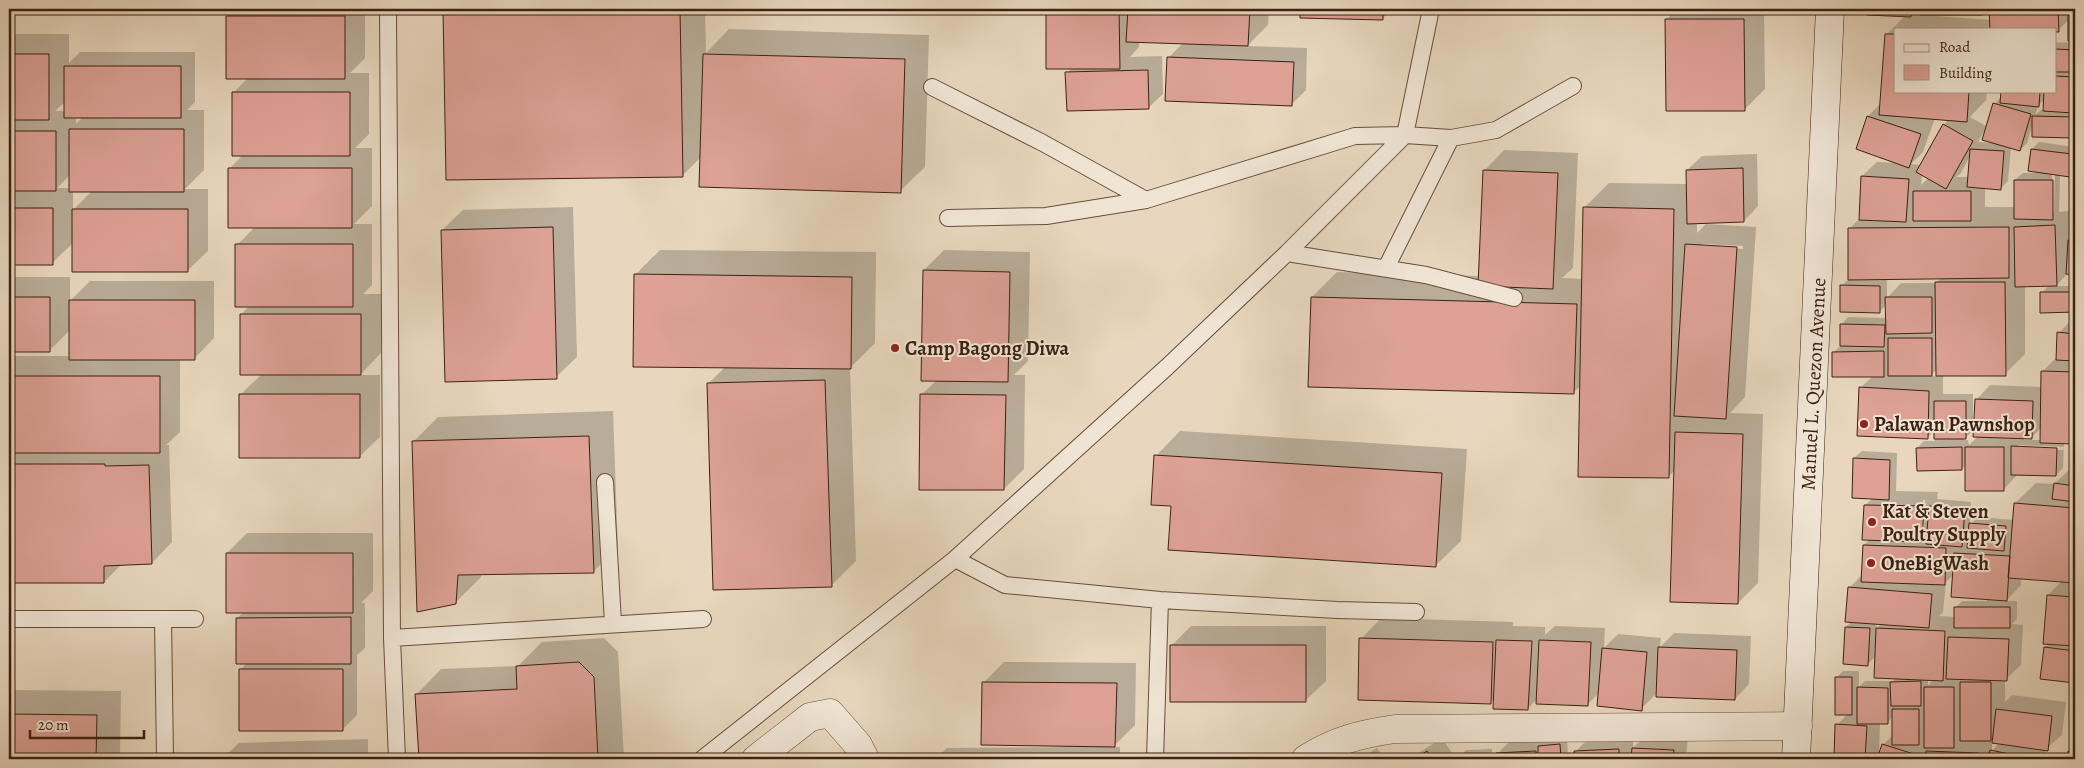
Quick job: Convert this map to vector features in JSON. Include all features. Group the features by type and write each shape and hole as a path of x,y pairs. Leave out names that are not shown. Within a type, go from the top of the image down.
{"main road":[{"name":"Manuel L. Quezon Avenue","path":"1797,744 1830,9"},
{"path":"756,759 810,717 830,712 858,745 865,759"},
{"path":"1306,759 1333,744 1358,734 1395,729 1797,744"}],"lane":[{"path":"388,9 392,638 397,759"},
{"path":"702,759 955,559 1167,367 1287,253 1405,135 1431,9"},
{"path":"948,218 1046,216 1146,200 1354,136 1405,135 1451,138 1496,130 1573,86"},
{"path":"932,88 1043,143 1146,200"},
{"path":"1386,268 1451,138"},
{"path":"1287,253 1426,275 1514,298"},
{"path":"605,482 613,623"},
{"path":"955,559 1005,585 1160,600 1337,610 1416,612"},
{"path":"1155,759 1160,600"},
{"path":"9,618 194,618"},
{"path":"163,618 165,759"},
{"path":"392,638 703,618"}],"building":[{"path":"443,9 680,9 683,177 446,180"},
{"path":"1046,9 1119,9 1120,69 1046,69"},
{"path":"1128,9 1250,9 1248,46 1126,42"},
{"path":"1300,9 1383,9 1383,20 1300,18"},
{"path":"1867,9 1912,9 1911,17 1867,15"},
{"path":"1920,9 1982,9 1982,15 1920,15"},
{"path":"1989,9 2058,9 2059,32 2056,32 2056,28 1990,28"},
{"path":"2068,9 2075,9 2075,41 2068,41"},
{"path":"226,16 345,16 345,79 226,79"},
{"path":"1665,19 1744,19 1745,111 1666,111"},
{"path":"1885,34 1894,34 1894,92 1969,92 1967,122 1879,115"},
{"path":"2056,49 2075,50 2075,72 2056,72"},
{"path":"9,54 49,54 49,120 9,120"},
{"path":"703,54 905,59 901,193 699,187"},
{"path":"1167,57 1294,62 1292,106 1165,101"},
{"path":"64,66 181,66 181,118 64,118"},
{"path":"1148,70 1149,109 1067,111 1065,72"},
{"path":"2056,76 2075,77 2073,113 2043,111 2044,92 2056,92"},
{"path":"232,92 350,92 350,156 232,156"},
{"path":"2001,92 2040,92 2039,107 2000,103"},
{"path":"1993,103 2031,114 2020,151 1982,140"},
{"path":"1867,116 1921,134 1909,168 1856,149"},
{"path":"2032,116 2075,117 2075,138 2032,137"},
{"path":"1943,124 1973,141 1946,189 1916,172"},
{"path":"69,129 184,129 184,192 69,192"},
{"path":"9,131 56,131 56,191 9,191"},
{"path":"1970,149 2004,151 2001,190 1967,187"},
{"path":"2031,149 2072,154 2070,177 2028,171"},
{"path":"228,168 352,168 352,228 228,228"},
{"path":"1743,168 1744,222 1687,224 1686,170"},
{"path":"1483,170 1558,173 1553,289 1478,286"},
{"path":"1861,176 1909,179 1906,222 1859,220"},
{"path":"2014,180 2053,180 2053,220 2014,219"},
{"path":"1913,191 1971,191 1971,221 1913,221"},
{"path":"1583,207 1674,209 1669,478 1578,477"},
{"path":"9,208 53,208 53,265 9,265"},
{"path":"72,209 188,209 188,272 72,272"},
{"path":"2055,225 2057,286 2015,287 2014,227"},
{"path":"553,227 557,379 445,382 441,230"},
{"path":"2009,227 2009,278 1848,280 1848,228"},
{"path":"2068,240 2075,240 2075,275 2066,274"},
{"path":"235,244 353,244 353,307 235,307"},
{"path":"1685,244 1737,247 1726,419 1674,416"},
{"path":"923,270 1010,272 1008,382 921,381"},
{"path":"634,274 852,277 851,369 633,367"},
{"path":"1935,282 2005,282 2006,376 1936,376"},
{"path":"1840,285 1880,286 1880,313 1840,312"},
{"path":"2040,292 2075,292 2075,312 2040,313"},
{"path":"9,297 50,297 50,352 9,352"},
{"path":"1311,297 1577,304 1574,394 1308,387"},
{"path":"1885,297 1932,297 1932,333 1886,334"},
{"path":"69,300 195,300 195,360 69,360"},
{"path":"240,314 361,314 361,375 240,375"},
{"path":"1840,324 1885,325 1884,347 1840,346"},
{"path":"2057,332 2075,334 2075,361 2056,360"},
{"path":"1888,338 1932,338 1932,376 1888,376"},
{"path":"1884,351 1884,377 1832,377 1832,352"},
{"path":"2041,371 2075,372 2075,444 2040,443"},
{"path":"9,376 160,376 160,453 9,453"},
{"path":"825,380 832,587 713,590 707,383"},
{"path":"1859,387 1929,391 1928,439 1857,436"},
{"path":"239,394 360,394 360,458 239,458"},
{"path":"920,394 1006,395 1004,490 919,490"},
{"path":"1975,399 2033,401 2032,439 1973,437"},
{"path":"1934,401 1966,401 1966,439 1934,439"},
{"path":"1675,432 1743,434 1738,604 1670,602"},
{"path":"589,436 594,573 458,575 456,604 417,612 412,441"},
{"path":"2011,446 2057,448 2056,476 2011,475"},
{"path":"1962,447 1962,470 1917,471 1916,448"},
{"path":"1965,447 2004,447 2004,491 1965,491"},
{"path":"1154,455 1442,473 1436,567 1168,550 1171,506 1151,505"},
{"path":"1853,458 1890,460 1889,500 1852,498"},
{"path":"9,464 149,465 152,564 104,566 104,583 9,583"},
{"path":"2054,483 2075,486 2075,502 2052,499"},
{"path":"2014,503 2075,508 2075,583 2008,578"},
{"path":"1864,505 1924,506 1922,542 1862,540"},
{"path":"1929,506 1965,509 1962,547 1926,544"},
{"path":"1969,523 2006,526 2004,551 1967,548"},
{"path":"1863,545 1946,548 1945,585 1861,582"},
{"path":"226,553 353,553 353,613 226,613"},
{"path":"1954,553 2010,556 2007,601 1951,597"},
{"path":"1848,587 1932,594 1929,628 1845,622"},
{"path":"2047,595 2075,597 2075,646 2043,644"},
{"path":"1954,607 2010,607 2010,628 1954,628"},
{"path":"351,617 351,664 236,664 236,618"},
{"path":"1845,627 1870,628 1868,666 1843,664"},
{"path":"1876,628 1945,631 1943,681 1874,678"},
{"path":"1948,637 2009,639 2007,681 1946,679"},
{"path":"1359,638 1493,642 1491,704 1358,700"},
{"path":"1496,640 1532,641 1528,710 1493,709"},
{"path":"1539,640 1591,642 1588,706 1536,704"},
{"path":"1170,645 1306,645 1306,702 1170,702"},
{"path":"1658,647 1737,650 1735,700 1656,697"},
{"path":"2044,647 2075,651 2075,683 2040,679"},
{"path":"1602,648 1647,652 1642,711 1597,706"},
{"path":"579,662 594,677 598,759 419,759 415,694 517,689 516,666"},
{"path":"239,669 343,669 343,731 239,731"},
{"path":"1835,677 1852,677 1852,715 1835,715"},
{"path":"1921,681 1921,706 1891,706 1890,682"},
{"path":"982,682 1117,683 1115,747 981,745"},
{"path":"1960,682 1991,682 1991,741 1960,741"},
{"path":"1857,687 1888,688 1888,724 1857,724"},
{"path":"1924,687 1954,687 1954,748 1924,748"},
{"path":"1892,709 1919,709 1919,745 1892,745"},
{"path":"1996,709 2052,716 2048,751 1992,743"},
{"path":"9,714 97,715 96,759 9,759"},
{"path":"1835,724 1867,726 1865,759 1834,759"},
{"path":"1560,744 1561,759 1538,759 1538,746"},
{"path":"1882,744 1917,755 1916,759 1877,759"},
{"path":"1632,748 1674,750 1673,759 1631,759"},
{"path":"1619,749 1619,759 1575,759 1574,751"},
{"path":"1990,750 2034,759 1988,759"},
{"path":"1427,751 1432,759 1415,759"},
{"path":"1536,751 1536,759 1496,759 1496,753"},
{"path":"1926,751 1978,753 1978,759 1925,759"},
{"path":"2068,751 2075,752 2075,759 2067,759"},
{"path":"1458,756 1485,756 1485,759 1458,759"}],"place":[{"name":"Camp Bagong Diwa","path":"895,348"},
{"name":"Palawan Pawnshop","path":"1864,424"},
{"name":"Kat & Steven Poultry Supply","path":"1872,522"},
{"name":"OneBigWash","path":"1871,563"}]}
